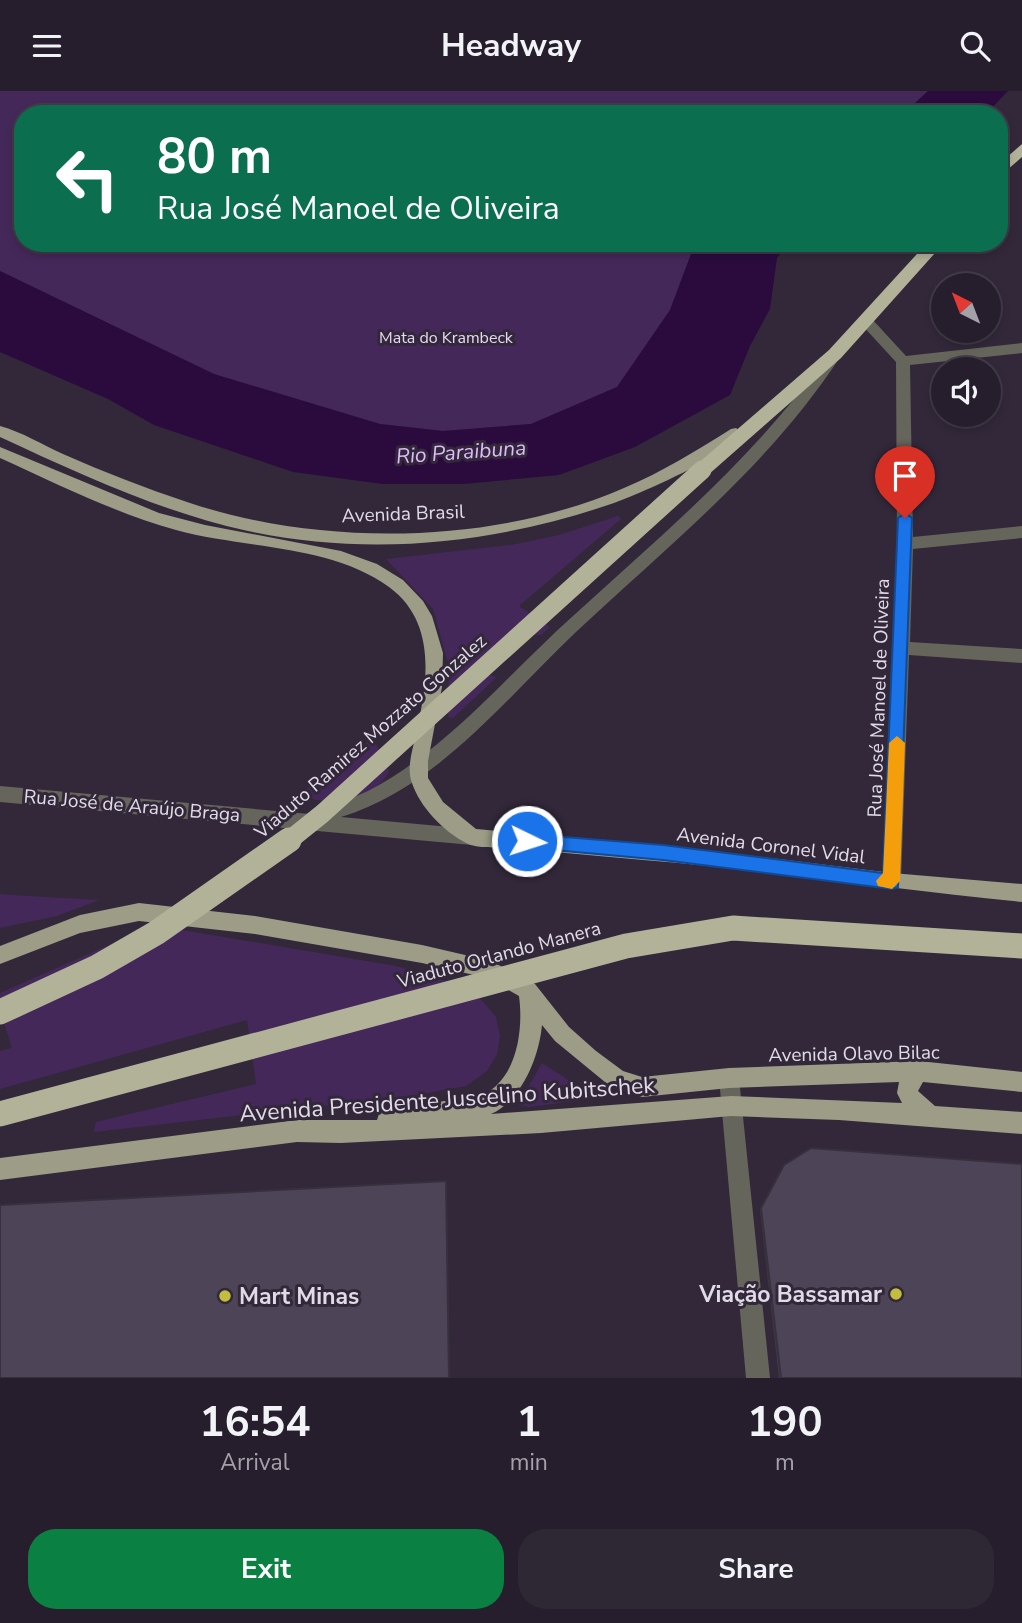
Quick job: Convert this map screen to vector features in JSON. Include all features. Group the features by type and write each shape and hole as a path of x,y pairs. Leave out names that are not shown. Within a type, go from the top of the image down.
{"highway":[{"path":"1008,163 1022,148"},
{"name":"Avenida Brasil","path":"702,470 835,354 928,252"},
{"name":"Viaduto Ramirez Mozzato Gonzalez","path":"0,1012 109,960 178,919 271,855 322,814 702,470"},
{"name":"Viaduto Orlando Manera","path":"0,1114 626,946 733,929 772,928 1022,946"}],"main road":[{"name":"Avenida Brasil","path":"0,431 121,487 248,525 328,537 446,535 529,523 628,493 674,473 716,448 792,391"},
{"path":"0,443 19,447 27,443"},
{"path":"0,452 109,501 178,525 240,540 331,554 362,563 395,581 417,605 432,639 436,682 417,768 421,784 431,801 447,818 472,837"},
{"name":"Avenida Coronel Vidal","path":"472,837 663,853 892,881 1022,893"},
{"name":"Avenida Presidente Juscelino Kubitschek","path":"0,955 80,924 139,912 255,925 422,954 491,970 528,991 562,1034 618,1080 642,1087 729,1079"},
{"path":"297,1131 358,1121 447,1113 493,1103 514,1076 528,1045 532,1023 528,991"},
{"path":"919,1071 910,1080 907,1093 916,1106 930,1115"},
{"name":"Avenida Olavo Bilac","path":"729,1079 919,1071 1022,1082"},
{"path":"731,1106 930,1115 1022,1123"},
{"name":"Avenida Presidente Juscelino Kubitschek","path":"0,1169 297,1131 341,1132 541,1122 731,1106"}],"street":[{"path":"866,321 903,361 1022,348"},
{"name":"Avenida Brasil","path":"304,820 370,799 417,768 720,490 809,397 835,354"},
{"name":"Rua José Manoel de Oliveira","path":"892,881 905,544 903,361"},
{"path":"905,544 1022,531"},
{"path":"900,648 1022,656"},
{"name":"Rua José de Araújo Braga","path":"0,794 472,837"},
{"path":"729,1079 758,1378"}],"green space":[{"name":"Mata do Krambeck","path":"0,91 928,91 913,105 14,105 14,252 694,252 691,254 670,310 617,387 531,424 443,431 380,424 214,374 0,271"},
{"path":"618,516 621,519 519,606 550,627 541,635 516,633 474,671 497,677 453,718 448,717 449,667 433,609 386,559 511,545 559,535"},
{"path":"373,738 389,771 379,784 371,790 344,800 323,801 298,795"},
{"path":"0,894 99,900 57,916 0,928"},
{"path":"182,930 396,966 441,979 479,997 496,1017 500,1036 497,1054 487,1071 466,1086 411,1096 94,1132 96,1122 256,1084 247,1020 0,1089 0,1051 12,1048 0,1010 0,993 134,934"},
{"path":"542,1063 596,1098 530,1107 518,1105"}],"water":[{"path":"928,91 1008,91 995,105 913,105"},
{"name":"Rio Paraibuna","path":"781,252 777,258 770,309 750,346 730,395 635,447 559,475 464,484 382,484 293,472 154,425 108,399 0,352 0,271 214,374 380,424 443,431 531,424 617,387 670,310 691,254"}],"building":[{"name":"Viação Bassamar","path":"811,1148 1022,1164 1022,1378 781,1378 761,1208 784,1165"},
{"name":"Mart Minas","path":"446,1181 449,1378 0,1378 0,1205"}],"slow traffic":[{"path":"884,881 892,881 897,743"}],"place":[{"name":"Viação Bassamar","path":"896,1294"},
{"name":"Mart Minas","path":"225,1296"}],"route":[{"path":"527,841 663,853 892,881 905,518"}]}
